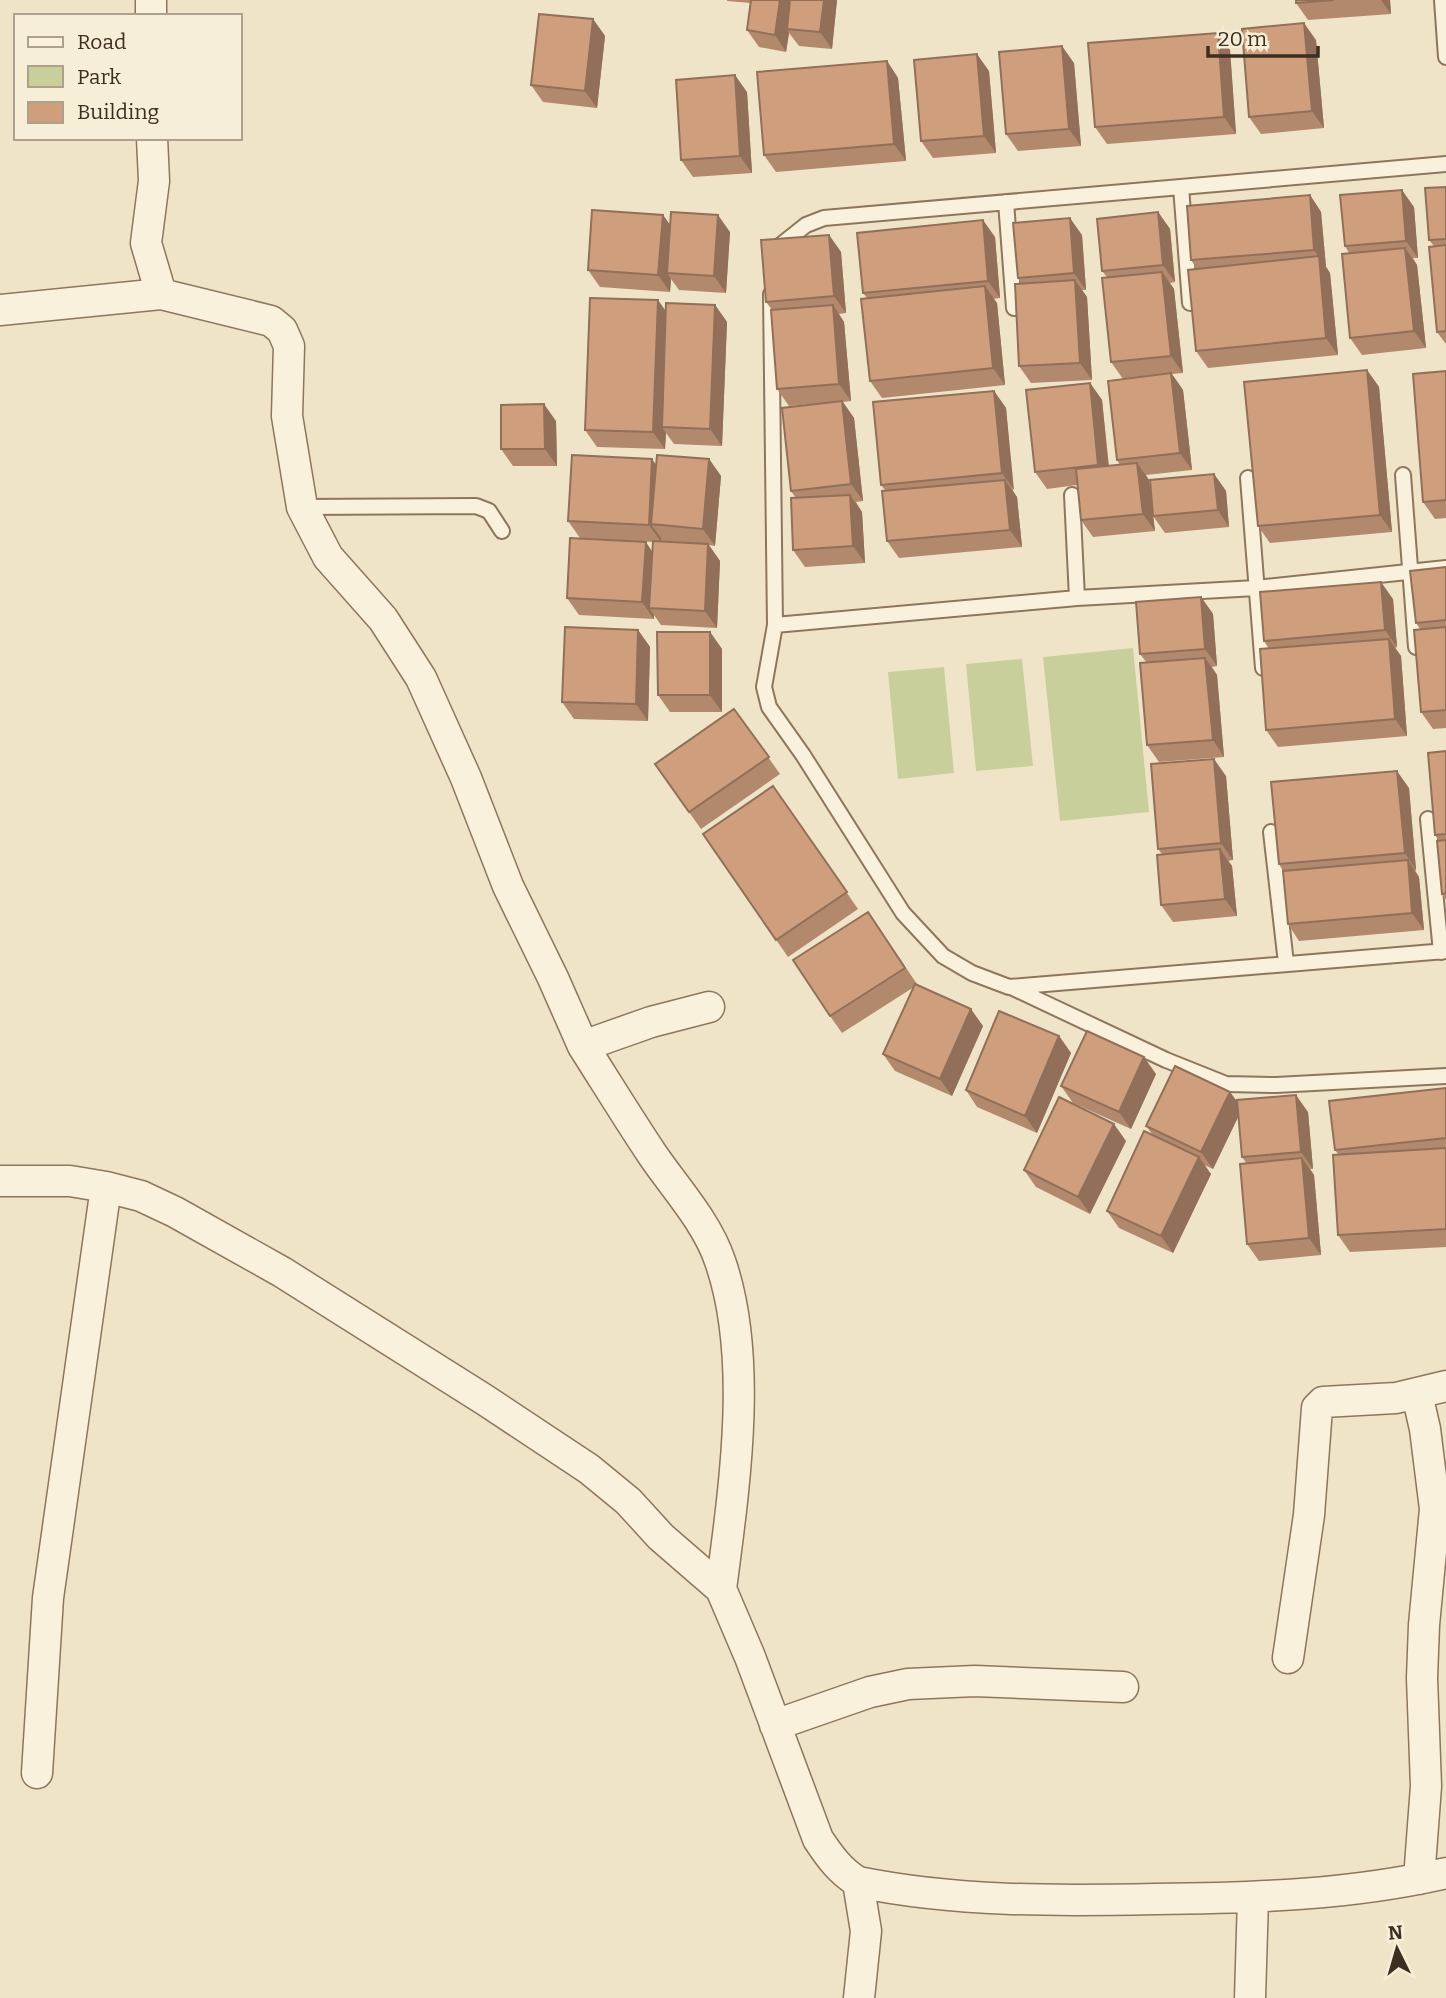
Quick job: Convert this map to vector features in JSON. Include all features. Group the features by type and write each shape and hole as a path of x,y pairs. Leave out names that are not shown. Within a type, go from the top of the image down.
{"street":[{"path":"152,140 154,181 146,243 160,294"},
{"path":"0,310 160,294 271,321 282,330 289,346 287,416 302,507 328,557 383,619 421,678 466,778 508,886 583,1046 651,1153 708,1234 720,1260 735,1327 737,1465 721,1589"},
{"path":"583,1046 651,1022 709,1007"},
{"path":"0,1181 70,1181 106,1187 141,1196 187,1218 282,1272 589,1469 721,1589 750,1657 818,1839 833,1862 858,1882 968,1898 1092,1901 1325,1894 1433,1876 1426,1786 1423,1652 1435,1509 1418,1394"},
{"path":"37,1773 48,1598 106,1187"},
{"path":"1288,1658 1308,1515 1317,1408 1323,1402 1396,1398 1446,1386"},
{"path":"775,1725 870,1692 908,1684 975,1681 1123,1687"},
{"path":"858,1882 866,1931 859,1998"},
{"path":"1250,1998 1252,1898"}],"lane":[{"path":"1442,0 1446,57"},
{"path":"772,261 774,250 806,225 824,218 1446,164"},
{"path":"1181,187 1190,303"},
{"path":"1006,202 1014,308"},
{"path":"771,285 775,625 764,687 769,707 803,755 903,913 943,956 972,973 1226,1084 1276,1085 1446,1076"},
{"path":"1403,475 1417,661"},
{"path":"1248,478 1264,683"},
{"path":"1072,495 1077,598"},
{"path":"302,507 476,506 489,511 502,531"},
{"path":"775,625 1077,598 1256,588 1446,568"},
{"path":"1009,987 1444,951 1429,819"},
{"path":"1271,832 1286,963"}],"green space":[{"path":"1133,648 1149,812 1060,821 1043,657"},
{"path":"1022,659 1033,766 976,771 966,664"},
{"path":"944,667 954,773 898,779 888,672"}],"building":[{"path":"751,0 780,0 775,35 747,30"},
{"path":"790,0 824,0 820,32 787,29"},
{"path":"1296,0 1334,0 1296,3"},
{"path":"539,14 593,19 585,91 531,85"},
{"path":"1304,23 1312,111 1249,117 1242,29"},
{"path":"1218,33 1224,117 1095,127 1088,43"},
{"path":"1062,46 1069,129 1006,134 999,52"},
{"path":"977,54 984,136 921,141 914,60"},
{"path":"887,61 894,144 764,155 757,72"},
{"path":"735,75 740,156 681,160 676,80"},
{"path":"1446,187 1446,239 1429,240 1425,188"},
{"path":"1402,190 1406,241 1345,246 1340,195"},
{"path":"1310,195 1314,250 1191,260 1187,206"},
{"path":"592,210 663,215 658,275 588,270"},
{"path":"671,212 718,215 714,276 667,273"},
{"path":"1158,212 1163,265 1102,271 1097,219"},
{"path":"1070,218 1074,273 1018,278 1013,223"},
{"path":"983,220 988,281 863,293 857,233"},
{"path":"829,235 834,296 766,302 761,240"},
{"path":"1446,245 1446,331 1437,332 1429,247"},
{"path":"1405,248 1414,331 1350,338 1342,254"},
{"path":"1319,256 1326,338 1196,351 1188,270"},
{"path":"1162,272 1171,356 1111,362 1102,278"},
{"path":"1075,280 1080,363 1019,366 1015,284"},
{"path":"985,286 993,368 870,381 861,299"},
{"path":"590,298 658,300 653,432 585,430"},
{"path":"666,303 715,305 710,429 662,427"},
{"path":"833,305 839,384 777,389 771,310"},
{"path":"1367,370 1380,515 1258,526 1244,382"},
{"path":"1446,371 1446,500 1423,502 1413,374"},
{"path":"1171,373 1180,453 1117,460 1108,381"},
{"path":"1090,383 1098,465 1035,472 1026,390"},
{"path":"994,391 1002,473 881,485 873,402"},
{"path":"842,401 851,484 791,491 782,408"},
{"path":"544,404 545,449 501,449 501,405"},
{"path":"572,455 652,459 649,525 568,521"},
{"path":"657,455 709,459 703,529 651,524"},
{"path":"1137,463 1143,514 1081,520 1076,469"},
{"path":"1214,474 1218,510 1153,516 1150,480"},
{"path":"1005,480 1010,530 887,541 882,491"},
{"path":"850,495 853,546 793,550 791,498"},
{"path":"570,538 646,542 642,602 567,598"},
{"path":"653,541 708,544 705,611 649,608"},
{"path":"1446,567 1446,620 1416,623 1410,571"},
{"path":"1381,582 1385,630 1264,641 1260,592"},
{"path":"1201,597 1205,649 1140,654 1136,602"},
{"path":"565,627 638,630 636,704 562,702"},
{"path":"1446,627 1446,710 1421,712 1414,630"},
{"path":"657,632 710,632 710,695 658,695"},
{"path":"1389,639 1395,719 1266,730 1260,649"},
{"path":"1205,658 1213,740 1147,745 1140,663"},
{"path":"734,709 769,757 689,812 655,764"},
{"path":"1446,751 1446,834 1435,835 1428,753"},
{"path":"1214,759 1221,843 1158,849 1151,764"},
{"path":"1397,771 1405,853 1279,864 1271,782"},
{"path":"773,786 847,892 776,940 703,834"},
{"path":"1446,840 1446,893 1442,894 1437,841"},
{"path":"1220,849 1225,899 1161,905 1157,855"},
{"path":"1408,860 1412,913 1288,924 1283,871"},
{"path":"868,912 905,968 830,1016 793,960"},
{"path":"915,984 971,1009 940,1079 883,1054"},
{"path":"999,1011 1059,1036 1025,1116 966,1090"},
{"path":"1087,1031 1144,1057 1119,1112 1061,1086"},
{"path":"1175,1066 1230,1092 1201,1152 1146,1126"},
{"path":"1446,1088 1446,1138 1335,1150 1329,1101"},
{"path":"1296,1095 1301,1152 1242,1157 1237,1100"},
{"path":"1059,1097 1114,1124 1078,1197 1024,1170"},
{"path":"1144,1131 1199,1157 1161,1236 1107,1211"},
{"path":"1446,1148 1446,1229 1338,1235 1333,1155"},
{"path":"1302,1158 1309,1238 1247,1244 1240,1164"}]}
